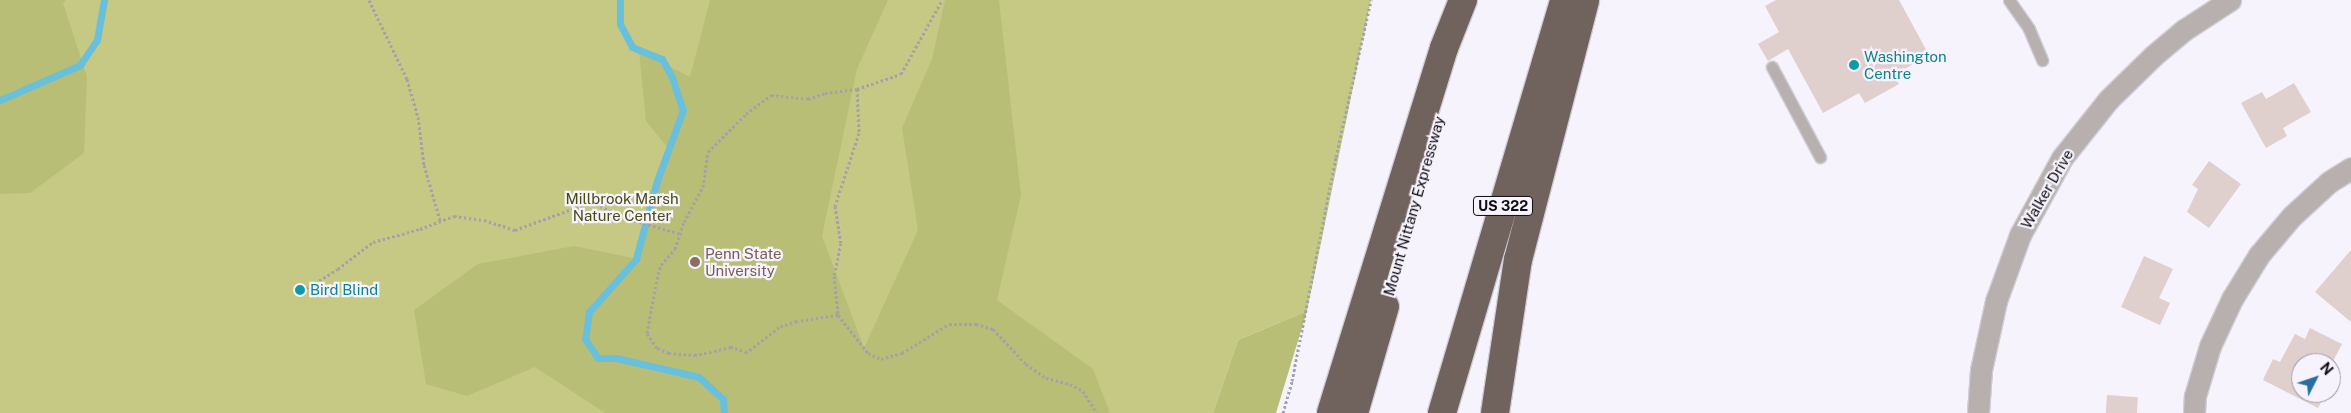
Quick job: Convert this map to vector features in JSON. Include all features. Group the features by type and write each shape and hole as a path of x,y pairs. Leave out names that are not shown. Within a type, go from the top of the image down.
{"highway":[{"path":"1331,413 1444,48 1463,0"},
{"name":"Mount Nittany Expressway","path":"1354,413 1475,0"},
{"name":"US 322","path":"1442,413 1564,0"},
{"path":"1495,413 1518,260 1585,0"}],"street":[{"name":"Walker Drive","path":"1978,413 1981,370 1996,301 2020,235 2062,158 2109,99 2152,56 2184,30 2230,0"},
{"path":"2194,413 2196,396 2210,346 2232,299 2259,255 2292,216 2329,182 2351,168"}],"lane":[{"path":"2010,0 2029,29 2042,60"},
{"path":"1772,67 1820,157"}],"path":[{"path":"369,0 406,79 418,116 424,165 440,220"},
{"path":"838,315 797,321 780,327 747,352 731,347 696,355 669,353 652,343 648,324 658,274 671,254 703,187 708,152 756,105 771,95 808,99 825,93 857,89 902,74 942,0"},
{"path":"1283,413 1292,381 1336,157 1371,0"},
{"path":"857,89 859,133 835,206 841,243 834,276 838,315 868,353 881,359 902,353 950,324 959,322 993,329 1026,364 1046,378 1070,384 1083,391 1097,413"},
{"path":"302,291 338,269 373,242 420,229 454,216 484,220 515,230 591,202 629,219 681,234"}],"green space":[{"path":"0,0 66,0 63,3 87,77 84,153 30,193 0,194"},
{"name":"Millbrook Marsh Nature Center","path":"13,0 1371,0 1307,311 1238,340 1213,413 0,413 0,104"},
{"path":"710,0 888,0 857,69 822,236 864,348 918,230 902,128 932,59 945,0 999,0 1021,195 997,300 1093,369 1110,413 605,413 535,367 467,396 426,384 414,310 478,264 574,246 633,258 654,180 667,147 646,121 639,51 690,77"},
{"path":"1307,311 1276,413 1213,413 1238,340"}],"building":[{"name":"Washington Centre","path":"1776,0 1899,0 1929,55 1894,75 1899,84 1865,103 1859,93 1823,113 1788,49 1768,61 1758,44 1779,32 1765,6"},
{"path":"2294,83 2311,112 2283,128 2287,136 2266,148 2241,103 2262,92 2266,99"},
{"path":"2209,161 2241,184 2209,228 2187,212 2198,189 2192,185"},
{"path":"2351,250 2351,322 2315,292"},
{"path":"2144,256 2173,269 2159,298 2170,303 2160,325 2121,307"},
{"path":"2310,328 2342,344 2337,353 2291,353 2291,394 2263,380 2273,359 2280,362 2295,334 2305,339"},
{"path":"2107,395 2138,397 2137,413 2106,413"},
{"path":"2308,403 2321,403 2318,408"}],"waterway":[{"path":"0,100 80,65 97,40 104,0"},
{"path":"620,0 620,24 632,47 662,59 672,77 683,110 657,181 636,259 589,312 585,339 598,358 616,358 699,377 723,399 724,413"}],"place":[{"name":"Washington Centre","path":"1854,65"},
{"name":"Penn State University","path":"695,262"},
{"name":"Bird Blind","path":"300,290"}]}
